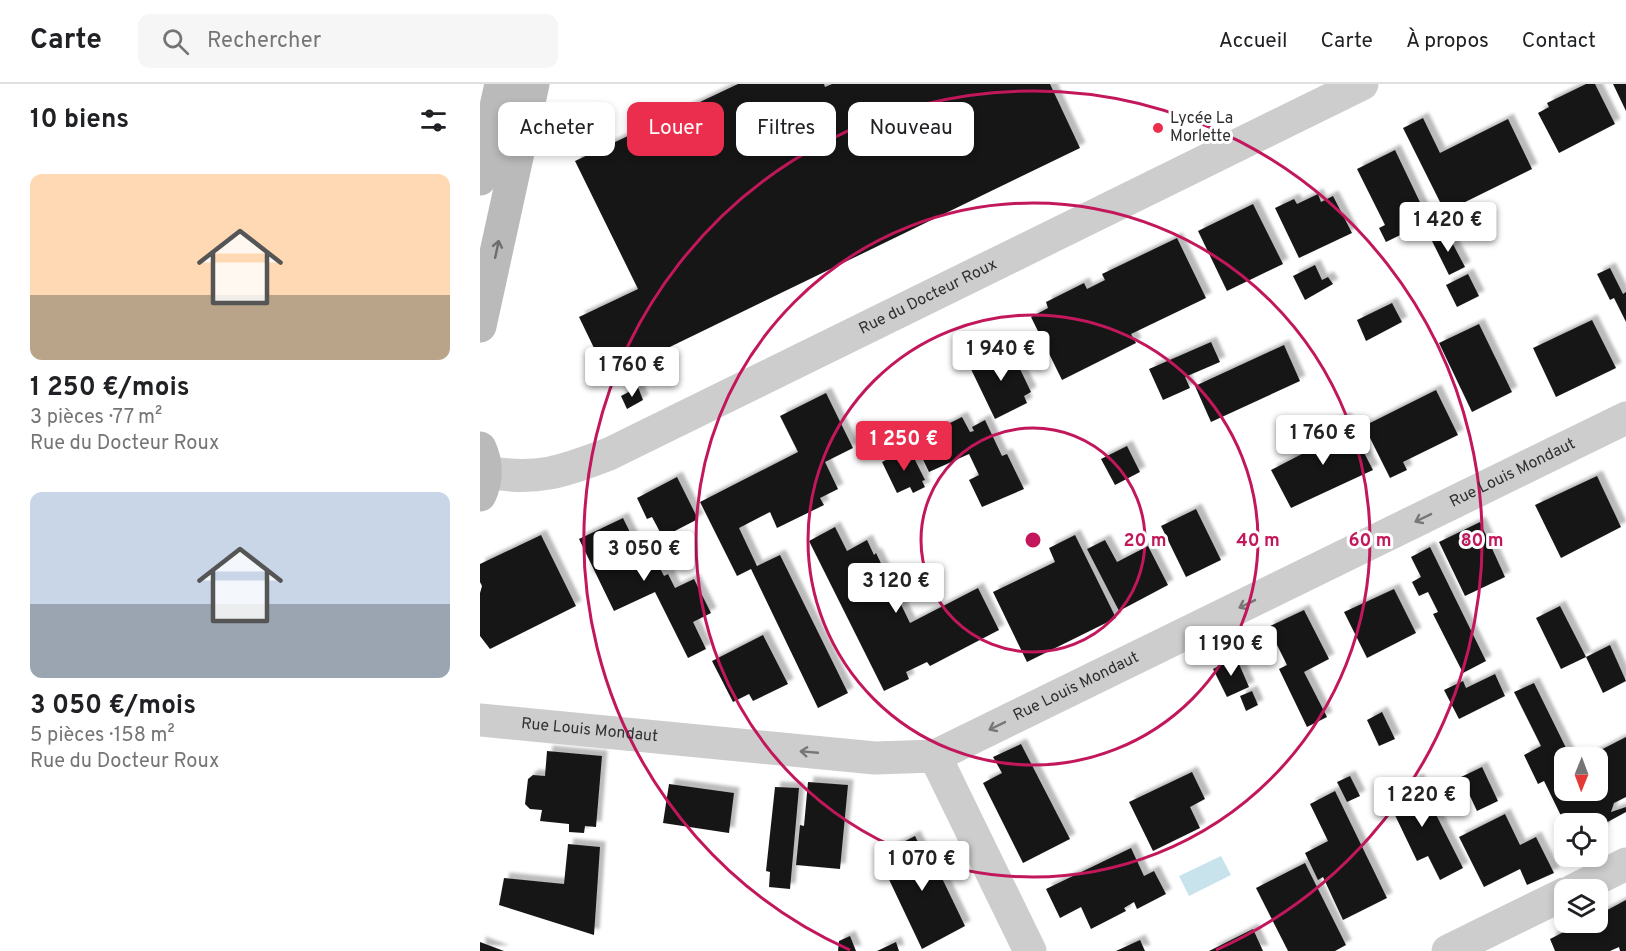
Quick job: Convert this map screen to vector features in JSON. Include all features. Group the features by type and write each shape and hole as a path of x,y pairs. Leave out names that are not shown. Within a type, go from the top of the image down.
{"main road":[{"path":"480,179 501,84"},
{"path":"480,326 533,84"}],"street":[{"name":"Rue du Docteur Roux","path":"482,472 539,476 572,468 609,454 1362,84"},
{"name":"Rue Louis Mondaut","path":"480,720 875,758 936,756 1626,418"},
{"path":"936,756 1030,951"},
{"path":"1596,879 1626,864"},
{"path":"1448,951 1554,899"}],"water":[{"path":"1221,856 1231,875 1189,896 1179,876"}],"building":[{"path":"738,84 824,84 825,87 832,84 1050,84 1080,148 608,377 579,317 638,289 575,161 586,156 615,156 615,142 627,136 627,156 724,156 724,102 700,102"},
{"path":"1586,84 1595,84 1615,124 1559,153 1538,113 1549,107 1547,103"},
{"path":"1613,84 1626,84 1626,111"},
{"path":"1423,118 1440,153 1508,119 1532,169 1445,212 1403,128"},
{"path":"1395,150 1429,221 1386,242 1379,228 1385,225 1357,169"},
{"path":"1318,194 1321,202 1333,196 1352,233 1299,258 1275,208 1294,199 1297,204"},
{"path":"1253,204 1283,264 1227,291 1198,231"},
{"path":"1446,231 1465,267 1449,275 1431,239"},
{"path":"1177,238 1206,298 1131,334 1136,343 1062,380 1031,317 1048,308 1046,302 1084,283 1087,289 1105,280 1102,274"},
{"path":"1315,265 1322,280 1328,277 1333,284 1305,300 1293,276"},
{"path":"1610,268 1623,294 1626,292 1626,322 1614,298 1610,300 1597,274"},
{"path":"1468,274 1479,296 1457,307 1446,285"},
{"path":"1392,303 1402,322 1366,341 1357,320"},
{"path":"1592,320 1616,368 1556,397 1533,348"},
{"path":"1479,324 1512,392 1472,412 1439,343"},
{"path":"1211,342 1220,362 1185,377 1190,388 1163,400 1149,369"},
{"path":"1284,345 1300,381 1211,422 1195,386"},
{"path":"1009,346 1031,392 1024,396 1027,403 995,419 969,365"},
{"path":"638,387 643,400 627,409 621,396"},
{"path":"1436,390 1458,435 1403,462 1407,470 1390,478 1364,426"},
{"path":"826,393 853,448 825,462 838,489 820,498 824,505 777,528 770,512 739,528 757,566 780,555 848,693 818,708 751,569 737,576 700,502 798,452 780,416"},
{"path":"962,417 970,432 974,431 972,427 985,420 1002,456 1007,454 1024,489 982,507 969,480 979,475 969,454 929,472 914,441"},
{"path":"1344,418 1373,470 1291,508 1271,470 1331,439 1327,430 1329,424"},
{"path":"1127,446 1140,472 1115,485 1101,459"},
{"path":"909,448 925,480 922,481 925,487 913,493 910,487 897,493 882,462"},
{"path":"1597,476 1621,527 1561,558 1535,505"},
{"path":"677,477 698,519 669,534 680,557 667,563 653,536 660,532 652,517 647,519 637,498"},
{"path":"1196,509 1221,560 1186,577 1161,526"},
{"path":"623,518 645,563 655,559 664,576 668,574 675,588 694,579 711,613 693,622 706,649 688,658 655,592 614,611 579,539"},
{"path":"1480,522 1505,577 1465,596 1439,542"},
{"path":"835,527 847,551 867,540 874,555 876,553 910,623 978,588 999,630 930,666 927,662 906,672 909,679 884,691 809,541"},
{"path":"541,535 576,606 490,649 480,636 482,586 480,564"},
{"path":"1075,535 1116,618 1027,662 993,592 1055,562 1049,548"},
{"path":"1105,540 1117,562 1148,546 1168,585 1119,611 1087,549"},
{"path":"1430,547 1486,661 1463,673 1433,614 1438,612 1428,592 1419,596 1412,582 1421,577 1411,557"},
{"path":"1394,589 1416,633 1367,658 1344,612"},
{"path":"1560,606 1586,657 1561,669 1536,618"},
{"path":"1304,610 1329,659 1304,672 1327,717 1307,727 1279,669 1287,665 1268,627"},
{"path":"763,635 788,684 753,701 749,694 733,702 712,661"},
{"path":"1610,645 1626,681 1603,693 1586,657"},
{"path":"1236,657 1249,687 1227,697 1213,669"},
{"path":"1495,674 1505,696 1459,719 1444,690 1463,681 1466,688"},
{"path":"1534,683 1566,747 1554,747 1554,801 1608,801 1606,747 1626,737 1626,797 1614,803 1611,812 1626,807 1626,812 1608,822 1608,813 1560,813 1544,781 1538,784 1524,755 1541,746 1514,692"},
{"path":"1252,691 1258,705 1246,711 1240,696"},
{"path":"1382,712 1395,739 1379,746 1367,720"},
{"path":"1021,744 1070,839 1023,863 983,783 1002,773 993,757"},
{"path":"547,751 602,756 596,827 585,826 584,833 569,832 569,824 540,821 542,810 530,809 525,804 528,779 533,775 545,776"},
{"path":"1482,767 1498,801 1477,811 1461,777"},
{"path":"1192,772 1205,799 1190,807 1200,828 1153,851 1129,802"},
{"path":"1350,776 1360,796 1347,802 1337,782"},
{"path":"1418,779 1463,868 1440,880 1428,856 1417,861 1393,811 1386,815 1377,799"},
{"path":"808,782 848,785 840,869 796,865 800,825 804,826"},
{"path":"669,784 734,793 729,833 663,823"},
{"path":"775,787 799,788 790,889 769,887 770,872 766,871"},
{"path":"1335,791 1387,898 1343,920 1323,877 1318,880 1305,853 1328,841 1310,804"},
{"path":"1505,814 1520,845 1536,837 1554,873 1527,885 1520,869 1484,887 1459,837"},
{"path":"915,836 922,850 927,847 965,926 922,949 884,869 889,867 882,853"},
{"path":"568,844 600,847 594,935 499,905 504,878 564,884"},
{"path":"1131,848 1144,876 1154,871 1166,894 1137,909 1134,902 1124,908 1126,911 1091,929 1081,907 1060,918 1046,889"},
{"path":"1305,863 1346,945 1335,951 1288,951 1256,888"},
{"path":"1626,900 1626,951 1620,951 1619,947 1610,951 1555,951 1550,939 1562,933 1608,933 1608,910"},
{"path":"1253,929 1263,951 1209,951"},
{"path":"850,936 856,951 838,951 839,941"},
{"path":"1140,940 1145,951 1116,951"},
{"path":"480,942 504,951 480,951"},
{"path":"896,942 899,951 877,951"}],"place":[{"name":"Lycée La Morlette","path":"1158,128"}]}
